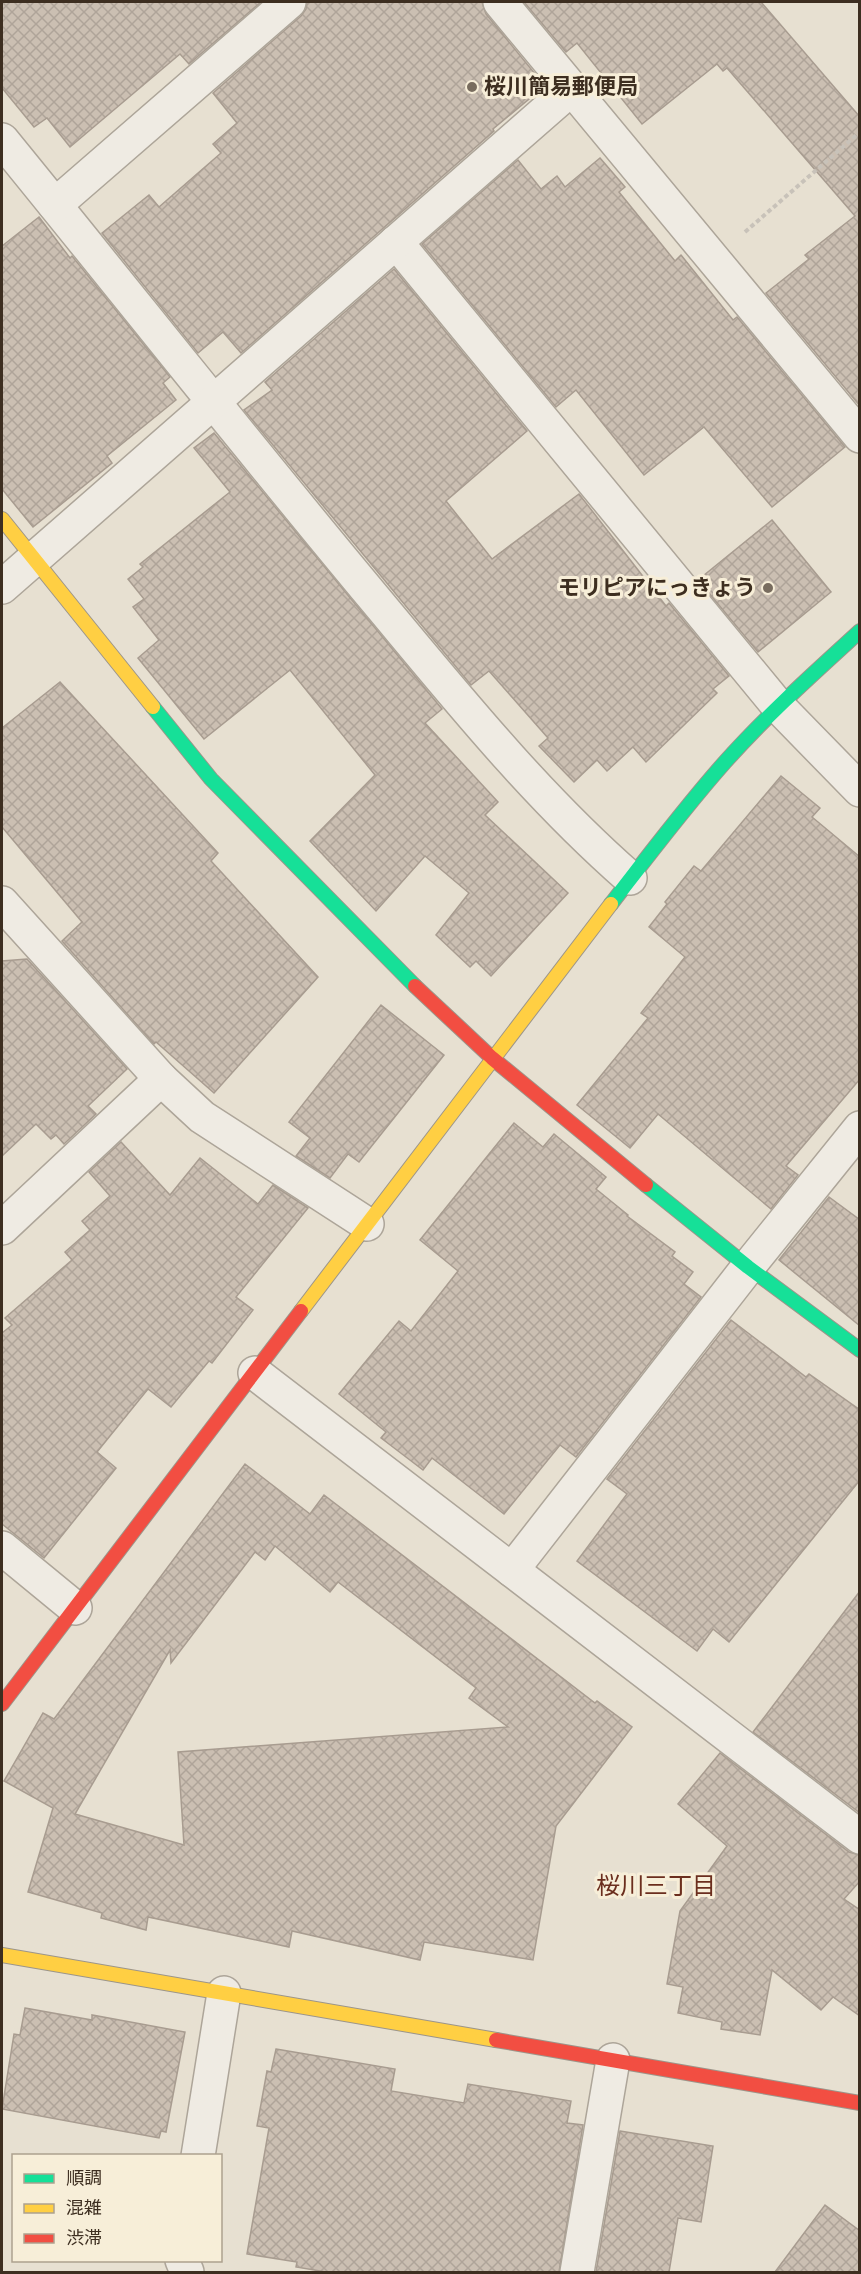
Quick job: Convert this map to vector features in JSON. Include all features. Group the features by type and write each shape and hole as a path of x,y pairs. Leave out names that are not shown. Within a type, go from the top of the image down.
{"street":[{"path":"55,205 289,2"},
{"path":"500,2 860,436"},
{"path":"2,587 571,89"},
{"path":"2,140 213,401 504,754 538,791 630,878"},
{"path":"396,242 778,706 860,790"},
{"path":"2,519 211,779 340,912 492,1058 748,1266 860,1350"},
{"path":"2,1704 630,878 725,762 778,706 860,631"},
{"path":"6,916 161,1079 202,1117 367,1224"},
{"path":"2,1228 161,1079"},
{"path":"512,1570 748,1266 860,1128"},
{"path":"255,1373 860,1837"},
{"path":"2,1548 75,1608"},
{"path":"2,1955 860,2103"},
{"path":"198,2154 224,1993"},
{"path":"577,2272 613,2060"}],"path":[{"path":"713,260 860,132"}],"building":[{"path":"2,2 261,2 189,64 180,54 70,147 47,118 34,127 2,88"},
{"path":"307,2 482,2 486,14 536,75 533,77 529,99 241,353 223,332 198,353 102,233 149,195 159,207 221,153 213,144 237,123 213,93 301,16 306,9"},
{"path":"524,2 761,2 860,117 860,406 766,293 809,259 805,255 855,216 727,68 723,71 717,64 642,124 577,43 566,52"},
{"path":"600,158 625,187 619,192 675,261 681,255 733,320 737,317 845,447 772,507 704,427 644,475 576,390 556,407 422,244 518,160 541,189 557,176 565,187"},
{"path":"39,217 70,258 72,256 170,377 163,383 176,400 107,456 112,463 33,527 2,489 2,246"},
{"path":"394,269 527,431 446,501 492,559 579,494 666,606 669,603 729,676 713,689 717,693 646,762 633,747 607,771 597,760 574,782 539,746 548,738 489,671 471,685 244,410 272,390 265,382"},
{"path":"214,433 442,709 425,723 498,802 485,815 568,893 491,976 476,961 470,967 436,935 469,893 425,856 376,911 310,841 375,775 290,670 204,739 138,658 159,640 133,607 144,599 128,579 143,567 140,564 230,492 194,448"},
{"path":"772,520 831,592 758,652 698,580"},
{"path":"60,682 218,853 211,861 318,977 214,1093 156,1042 154,1044 62,941 82,922 2,827 2,728"},
{"path":"781,776 820,808 812,817 860,857 860,1079 786,1166 798,1175 771,1209 658,1114 630,1148 577,1105 648,1018 641,1013 685,957 649,927 667,904 665,902 694,866 701,871"},
{"path":"27,959 127,1069 88,1106 96,1114 64,1144 56,1135 51,1139 36,1124 2,1156 2,961"},
{"path":"381,1005 444,1055 359,1162 348,1154 330,1178 296,1156 310,1138 289,1122"},
{"path":"514,1123 543,1147 554,1134 606,1177 596,1189 675,1252 672,1256 693,1272 684,1284 701,1297 576,1457 560,1445 504,1514 432,1458 423,1470 381,1438 386,1432 339,1394 399,1321 411,1331 458,1271 420,1240"},
{"path":"121,1142 170,1195 200,1158 258,1204 273,1185 308,1208 236,1297 253,1310 212,1363 209,1361 171,1407 148,1389 97,1452 116,1468 44,1558 2,1524 2,1333 12,1325 5,1318 72,1260 65,1252 90,1230 82,1221 110,1196 89,1172"},
{"path":"829,1197 860,1220 860,1326 779,1260"},
{"path":"731,1320 806,1377 809,1374 860,1410 860,1480 729,1642 713,1629 697,1651 577,1561 627,1494 607,1479"},
{"path":"245,1464 310,1514 324,1495 595,1703 597,1701 632,1727 556,1826 533,1960 424,1942 420,1960 292,1931 289,1947 148,1917 146,1930 101,1918 102,1913 28,1892 53,1808 4,1781 43,1713 54,1719","holes":["275,1546 330,1592 338,1582 476,1688 469,1698 508,1727 178,1752 184,1845 75,1814 170,1650 171,1663 255,1552 265,1560"]},
{"path":"860,1591 860,1813 753,1732"},
{"path":"720,1753 849,1852 860,1855 860,1881 844,1899 860,1910 860,2016 833,1997 821,2010 772,1970 760,2035 721,2029 722,2022 678,2013 683,1987 667,1984 680,1911 727,1846 678,1804"},
{"path":"25,2008 92,2020 92,2015 185,2032 166,2132 161,2131 159,2138 2,2109 14,2034 20,2035"},
{"path":"276,2049 395,2069 391,2091 464,2103 468,2084 571,2101 567,2123 583,2125 559,2272 326,2272 296,2267 297,2262 247,2254 269,2128 257,2126 267,2071 271,2072"},
{"path":"620,2131 713,2146 701,2222 678,2218 669,2272 596,2272"},
{"path":"825,2205 860,2231 860,2272 775,2272"}],"traffic: fast":[{"path":"611,904 725,762 774,711 860,631"},
{"path":"153,707 211,779 415,986"},
{"path":"646,1185 748,1267 860,1350"}],"traffic: slow":[{"path":"2,519 153,707"},
{"path":"301,1311 611,904"},
{"path":"2,1955 496,2040"}],"traffic: jam":[{"path":"415,986 492,1058 646,1185"},
{"path":"2,1704 301,1311"},
{"path":"496,2040 860,2103"}],"place":[{"name":"桜川簡易郵便局","path":"472,87"},
{"name":"モリピアにっきょう","path":"768,588"}],"district":[{"name":"桜川三丁目","path":"656,1887"}]}
